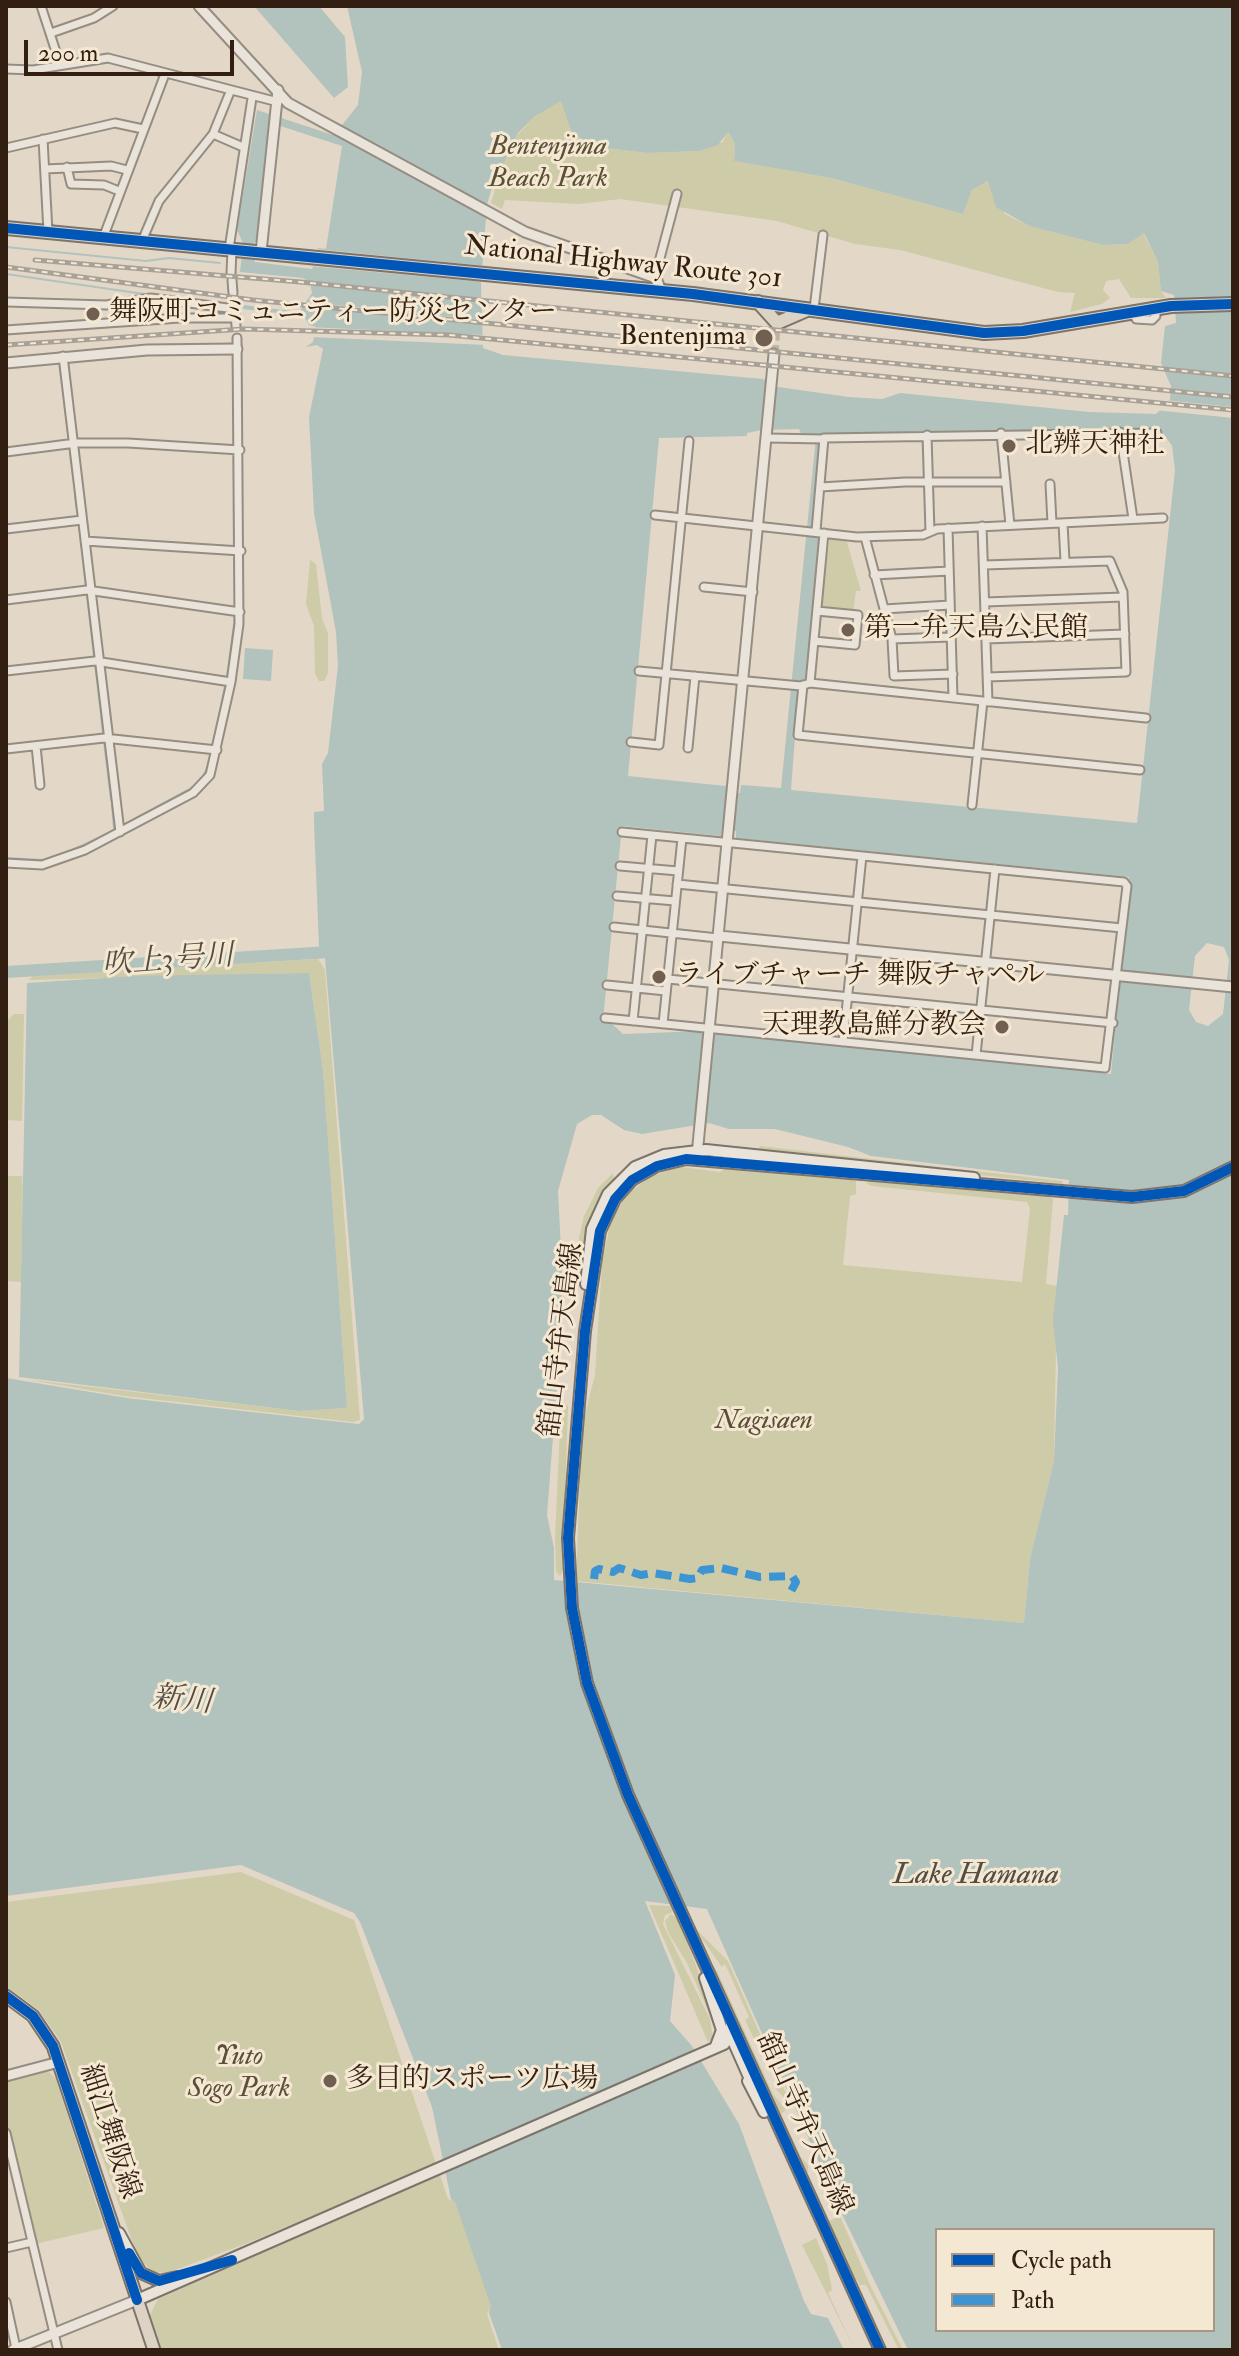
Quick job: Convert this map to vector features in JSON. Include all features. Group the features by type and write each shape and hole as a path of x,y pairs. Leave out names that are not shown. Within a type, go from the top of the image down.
{"highway":[{"name":"National Highway Route 301","path":"6,228 758,301 988,333 1023,331 1171,306 1233,304"},
{"path":"758,301 776,325 814,309"}],"main road":[{"name":"舘山寺弁天島線","path":"723,2042 705,1978 680,1913 599,1722 578,1645 570,1580 571,1483 585,1331 600,1231 615,1199 628,1178 697,1151 1047,1189 1158,1196 1196,1187 1233,1167"},
{"name":"舘山寺弁天島線","path":"680,1913 747,2055 873,2350"},
{"path":"705,1978 723,2042 734,2055 764,2112"},
{"name":"細江舞阪線","path":"6,1996 37,2022 59,2062 154,2350"},
{"path":"723,2042 730,2018"},
{"name":"舘山寺弁天島線","path":"137,2300 435,2172 723,2042 736,2047 812,2211"},
{"path":"736,2047 747,2055"},
{"path":"107,2206 134,2266 149,2279 169,2280 232,2260"},
{"name":"舘山寺弁天島線","path":"818,2226 880,2350"}],"street":[{"path":"41,6 60,64"},
{"path":"51,33 94,18 113,6"},
{"path":"199,6 288,103"},
{"path":"6,69 33,70 108,58 252,98 288,103 536,237 655,277 661,283 661,291"},
{"path":"103,238 165,74"},
{"path":"258,252 278,90"},
{"path":"142,241 159,201 213,134 230,92"},
{"path":"6,330 180,318 236,322 233,250 243,147 252,98"},
{"path":"6,148 115,123 143,129"},
{"path":"213,134 243,147"},
{"path":"43,139 48,232"},
{"path":"45,169 111,166 127,170"},
{"path":"67,167 71,184 104,185 119,191"},
{"path":"655,277 677,194"},
{"path":"814,309 823,235"},
{"path":"6,302 106,305 151,298 234,301"},
{"path":"6,363 237,343 241,551 240,612 231,682 210,775 198,789 120,832 50,864 6,863"},
{"path":"697,1151 774,354"},
{"path":"63,356 120,832"},
{"path":"1120,432 1133,519"},
{"path":"767,436 820,439 1001,433 1157,433"},
{"path":"1001,433 1010,525"},
{"path":"927,435 930,532"},
{"path":"820,439 817,611 798,735 1140,770"},
{"path":"631,742 659,745 689,441"},
{"path":"6,452 73,444 128,443 240,450"},
{"path":"820,487 905,482 1006,482"},
{"path":"1050,484 1052,523"},
{"path":"655,515 865,537 923,535 948,528 1163,518"},
{"path":"6,529 82,520"},
{"path":"1063,523 1065,561"},
{"path":"972,805 988,677 982,526"},
{"path":"948,528 953,698"},
{"path":"865,537 892,639 894,676 953,674"},
{"path":"85,541 241,551"},
{"path":"984,565 1110,561 1123,597 1125,634 1126,672 988,677"},
{"path":"874,575 949,571"},
{"path":"704,587 753,592"},
{"path":"6,600 91,591 240,612"},
{"path":"985,602 1123,597"},
{"path":"884,609 950,605"},
{"path":"814,641 855,645 862,616 817,611"},
{"path":"986,639 1125,634"},
{"path":"892,639 951,637"},
{"path":"6,671 99,661 231,682"},
{"path":"639,671 1146,718"},
{"path":"688,748 695,676"},
{"path":"6,749 108,738 217,750"},
{"path":"36,746 40,785"},
{"path":"605,1018 1105,1068 1118,975 1124,882 622,832"},
{"path":"633,1021 652,835"},
{"path":"663,1024 682,838"},
{"path":"843,1042 862,856"},
{"path":"620,866 678,871"},
{"path":"976,1055 995,869"},
{"path":"677,884 1122,928"},
{"path":"617,896 675,901"},
{"path":"614,927 1229,986"},
{"path":"668,979 1113,1023"},
{"path":"607,985 666,991"},
{"path":"6,2076 59,2062"},
{"path":"6,2133 58,2350"},
{"path":"6,2248 32,2242"},
{"path":"6,2302 14,2349 137,2300"}],"green space":[{"name":"Bentenjima Beach Park","path":"562,100 572,133 597,147 648,153 699,151 723,142 727,131 735,144 734,161 831,178 963,214 972,190 989,181 1005,214 1029,226 1103,245 1128,244 1143,233 1158,262 1161,291 1166,298 1131,298 1119,279 1106,281 1103,290 1110,298 1102,304 1070,312 1075,293 1058,292 900,250 855,244 777,221 620,199 579,204 505,200 502,209 491,203 495,190 492,187 511,142 534,117"},
{"path":"830,537 846,539 861,591 856,591 853,613 820,608"},
{"path":"310,560 316,564 322,619 328,633 328,673 324,681 319,681 315,674 314,626 306,604"},
{"path":"318,959 325,970 360,1420 353,1422 124,1396 23,1379 299,1411 347,1408 323,1070 309,973 29,980 33,976"},
{"path":"14,1014 24,1014 22,1121 6,1120 6,1022"},
{"path":"760,1146 1062,1181 1063,1184 757,1151"},
{"path":"23,1166 20,1348 21,1282 6,1281 6,1176 22,1176 22,1191"},
{"name":"Nagisaen","path":"730,1166 841,1176 856,1181 856,1194 850,1196 843,1265 1022,1282 1030,1209 1027,1202 872,1186 867,1184 870,1179 1047,1195 1053,1199 1046,1284 1057,1286 1054,1461 1030,1559 1024,1623 576,1581 582,1426 595,1375 602,1263 610,1225 625,1196 651,1176 681,1167 720,1172"},
{"path":"613,1173 614,1178 590,1218 581,1283 577,1286 577,1247 584,1216 598,1188"},
{"path":"564,1402 568,1406 563,1571 560,1576 556,1572 555,1538 561,1406"},
{"name":"Yuto Sogo Park","path":"241,1872 354,1920 436,2164 245,2244 167,2273 152,2272 137,2255 61,2042 39,2010 6,1986 6,1902"},
{"path":"649,1905 671,1906 673,1912 665,1915 663,1924 710,2019 713,2039 708,2042"},
{"path":"671,1914 678,1919 718,2023 718,2034 687,1963 668,1932 665,1921"},
{"path":"693,1926 728,1961 792,2107 776,2089 780,2085 759,2038 755,2041 745,2020 749,2017 725,1964 722,1967"},
{"path":"707,1958 717,1971 773,2094 786,2110 781,2114 801,2157 808,2165 808,2172 804,2171"},
{"path":"48,2071 56,2079 104,2228 35,2244 6,2122 6,2081"},
{"path":"440,2175 448,2199 455,2201 492,2306 487,2314 499,2350 160,2350 149,2317 158,2299"},
{"path":"840,2216 903,2350 899,2350 866,2285 860,2285 825,2223"},
{"path":"816,2238 827,2264 832,2290 828,2293 855,2350 802,2245"}],"water":[{"path":"254,6 319,6 345,37 348,87 334,98"},
{"name":"Lake Hamana","path":"347,6 1233,6 1233,2350 908,2350 841,2212 707,1909 645,1901 675,1975 670,2021 692,2046 739,2124 804,2301 811,2314 828,2318 844,2350 502,2350 489,2313 491,2306 455,2202 451,2199 432,2107 354,1913 241,1865 6,1896 6,1378 127,1398 359,1424 364,1419 325,958 319,946 314,823 314,812 324,811 322,764 328,753 338,666 336,632 314,513 309,417 323,349 317,345 306,347 313,342 316,327 309,325 304,316 243,309 244,305 299,312 312,293 310,283 303,278 240,272 243,243 237,230 257,110 339,137 342,125 358,105 362,72","holes":["561,101 572,133 597,147 648,153 699,151 718,145 728,132 735,144 734,161 831,178 963,214 972,190 988,181 996,207 1029,226 1103,245 1128,244 1144,233 1158,262 1161,291 1174,295 1176,323 1165,326 1161,363 1171,386 1170,400 1156,414 1089,412 900,393 882,399 849,397 778,387 763,379 503,355 483,348 481,283 487,205 492,187 518,133 534,117","271,123 342,146 326,249 318,248 312,269 255,262 253,244 257,240","799,429 802,436 816,437 781,788 741,785 740,793 726,792 726,786 628,776 659,438 747,436 747,433","1120,430 1163,433 1172,446 1175,470 1137,823 791,790 799,684 806,678 820,538 814,535 822,435","622,826 721,836 722,830 736,831 736,838 1129,877 1111,1074 703,1031 623,1034 603,1020","1207,943 1224,947 1229,960 1223,1014 1208,1026 1196,1022 1189,1010 1195,956","592,1115 601,1115 624,1130 642,1134 709,1123 729,1129 775,1129 848,1147 871,1156 1069,1180 1068,1215 1064,1215 1053,1320 1058,1368 1054,1461 1030,1559 1024,1623 554,1580 554,1548 547,1515 561,1333 558,1191 577,1124"]},
{"path":"245,648 273,650 271,681 243,679"},
{"path":"309,973 323,1070 347,1408 299,1411 19,1377 27,983 136,976"}],"pier":[{"path":"315,249 486,266 484,282 309,266 314,263"},
{"path":"300,280 485,299 485,303 306,285"},
{"path":"304,302 486,320 486,325 301,306"},
{"path":"306,327 486,335 487,345 310,337 312,329"},
{"path":"1164,400 1233,407 1233,418 1154,410"}],"waterway":[{"path":"6,247 146,261 169,258 220,263"},
{"path":"6,274 151,295"},
{"path":"229,353 233,355 234,397"},
{"path":"59,362 64,398"},
{"path":"64,401 69,440"},
{"path":"70,448 71,464"},
{"path":"72,467 74,483"},
{"path":"75,497 78,516"},
{"path":"79,525 86,586"},
{"path":"87,595 94,657"},
{"path":"227,677 235,616"},
{"path":"95,665 98,688"},
{"path":"217,728 225,686"},
{"path":"98,690 101,714"},
{"path":"101,716 103,734"},
{"path":"104,742 111,800"},
{"path":"202,778 208,766"},
{"path":"123,825 195,786"},
{"path":"112,806 114,829"},
{"path":"66,853 115,830"},
{"path":"6,858 44,860"},
{"name":"吹上3号川","path":"6,972 330,952 336,955"}],"tunnel":[{"path":"774,354 776,327"}],"railway":[{"path":"35,260 300,282 1233,376"},
{"path":"6,267 253,300 1233,397"},
{"path":"6,345 244,329 449,335 1233,410"}],"marked path":[{"path":"594,1579 595,1571 599,1569 613,1572 619,1568 641,1575 653,1573 690,1579 698,1578 702,1570 721,1568 760,1577 792,1576 796,1582 788,1597"}],"cycle path":[{"path":"6,228 693,294 984,333 1023,331 1171,306 1233,304"},
{"path":"880,2350 628,1795 587,1683 572,1608 568,1538 585,1331 600,1231 615,1199 632,1180 657,1166 686,1159 1132,1197 1184,1191 1233,1167"},
{"path":"6,1996 33,2016 53,2046 137,2300"},
{"path":"129,2253 141,2273 159,2281 232,2260"}],"place":[{"name":"舞阪町コミュニティー防災センター","path":"93,314"},
{"name":"Bentenjima","path":"764,338"},
{"name":"北辨天神社","path":"1009,446"},
{"name":"第一弁天島公民館","path":"848,630"},
{"name":"ライブチャーチ 舞阪チャペル","path":"659,977"},
{"name":"天理教島鮮分教会","path":"1002,1027"},
{"name":"多目的スポーツ広場","path":"330,2081"}],"water label":[{"name":"新川","path":"182,1702"}]}
